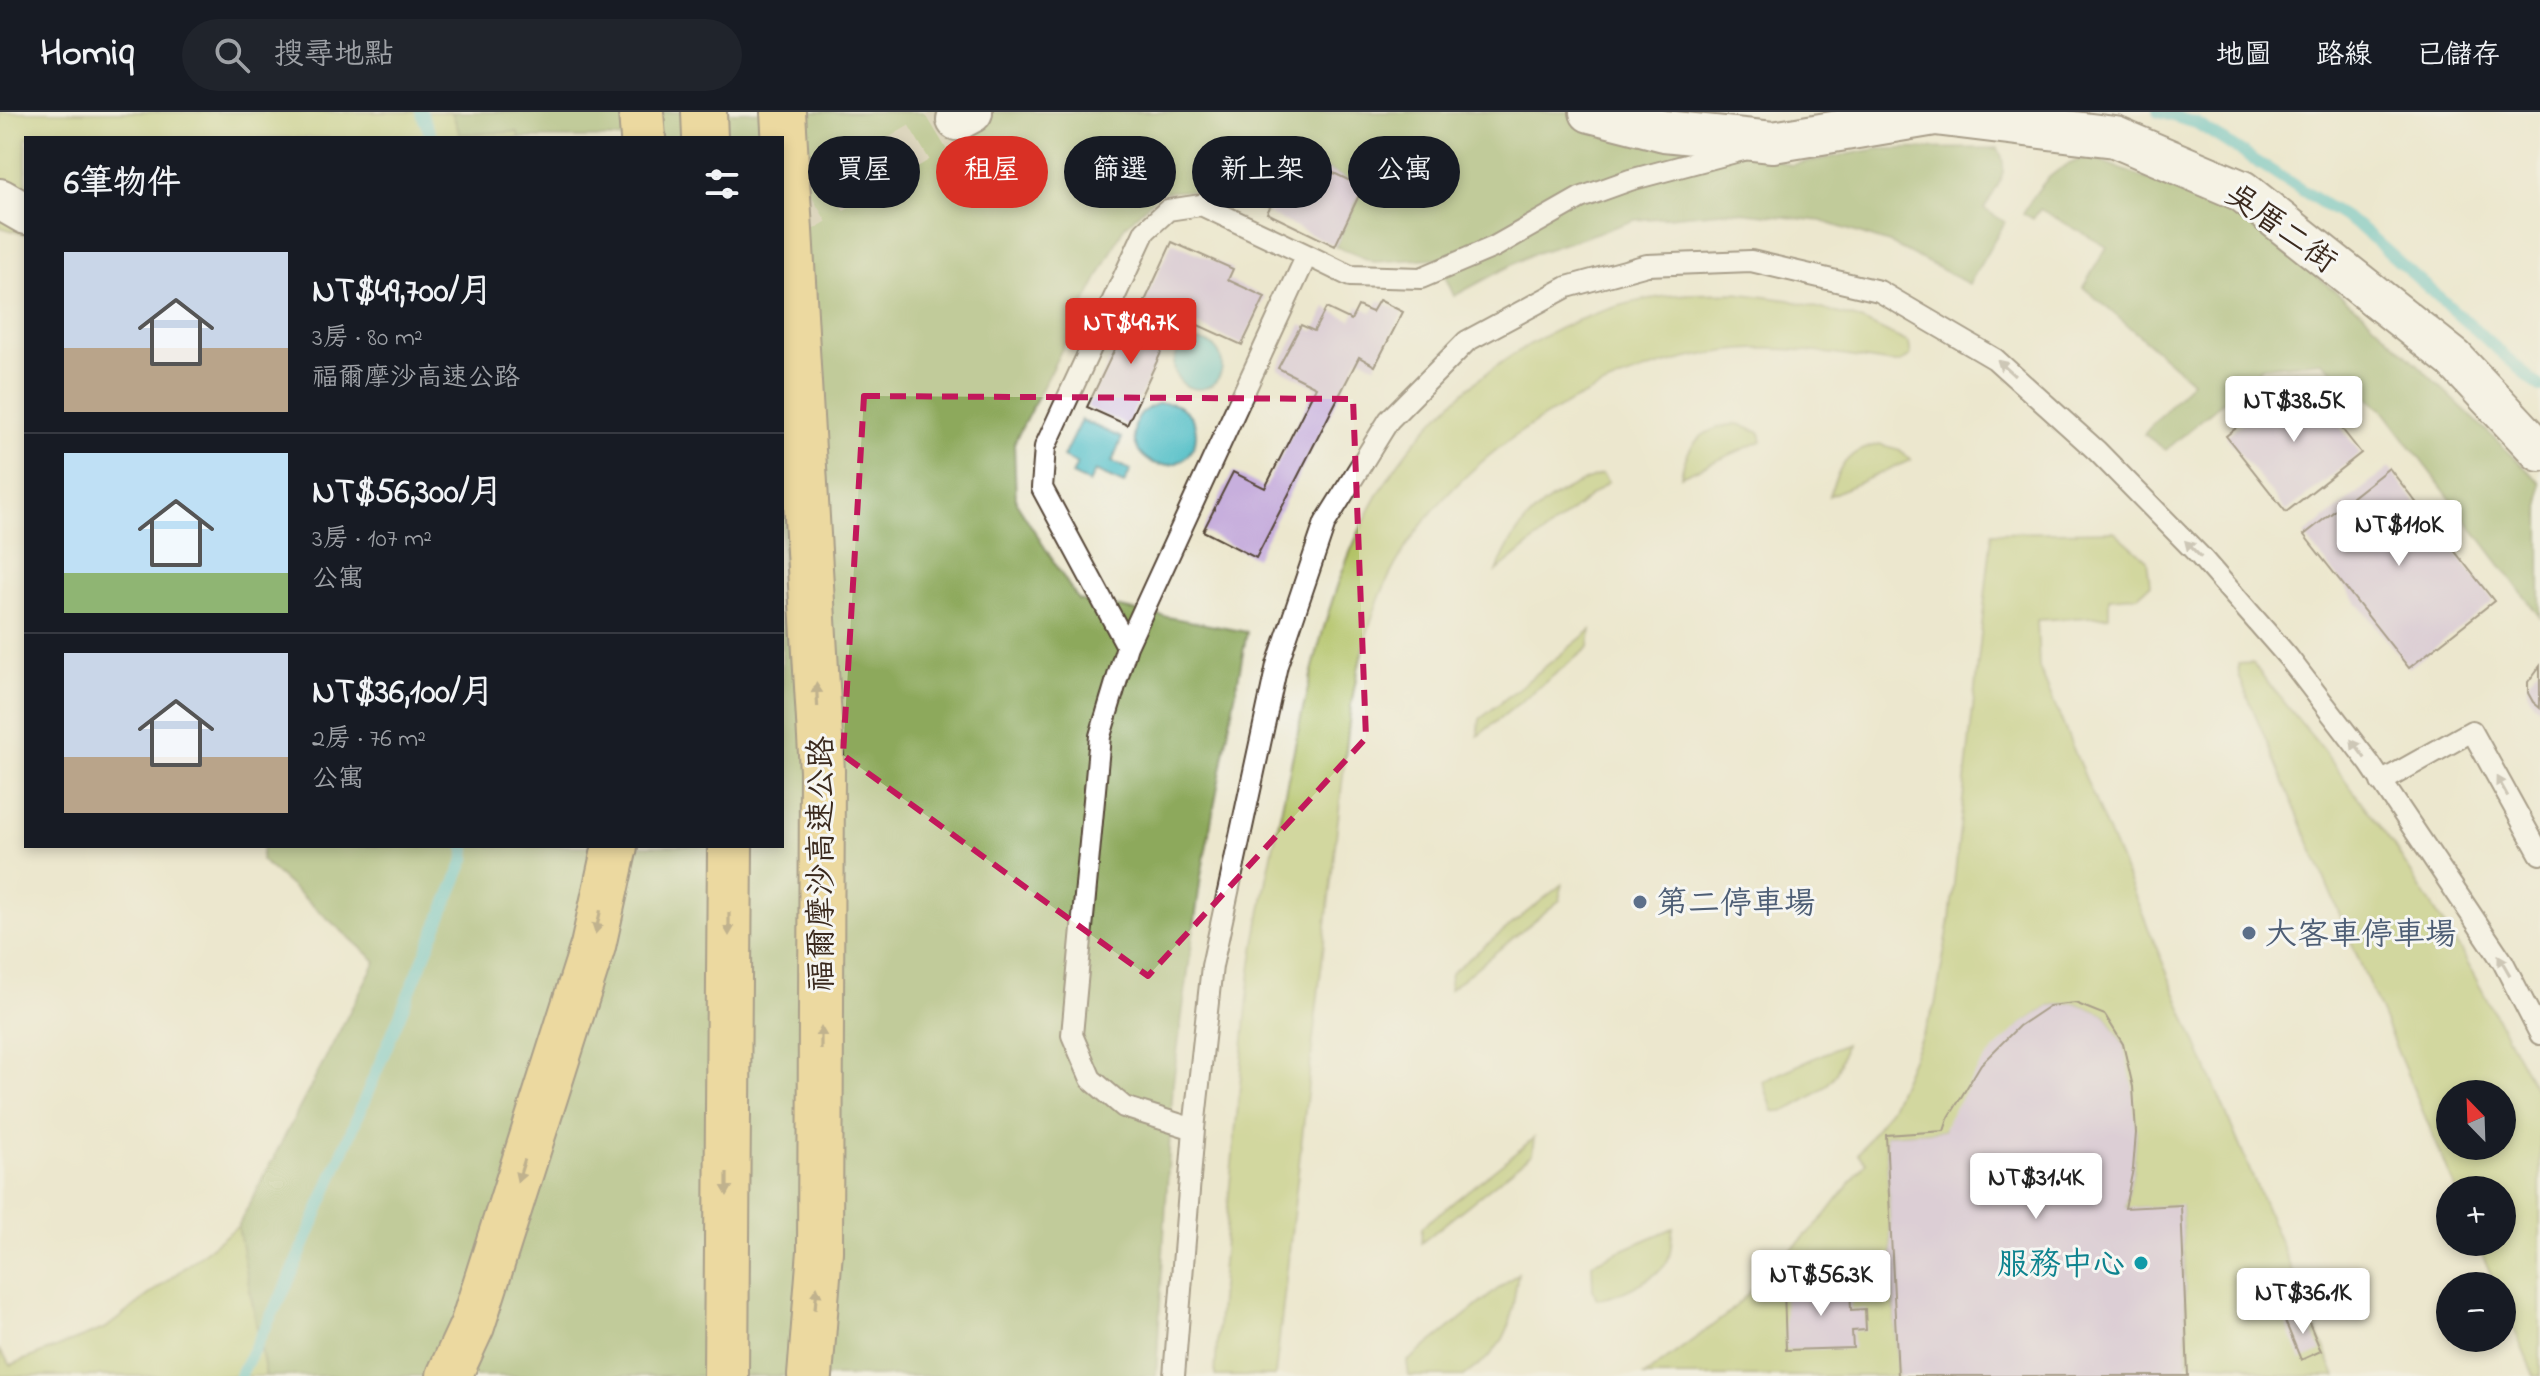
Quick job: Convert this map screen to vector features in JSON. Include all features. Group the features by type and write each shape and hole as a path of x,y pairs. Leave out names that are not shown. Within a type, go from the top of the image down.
{"highway":[{"path":"641,112 643,136"},
{"path":"704,112 705,136"},
{"name":"福爾摩沙高速公路","path":"783,112 822,771 820,1251 810,1376"},
{"path":"449,1376 472,1326 593,946 615,848"},
{"path":"726,1376 730,848"}],"street":[{"name":"吳厝二街","path":"1590,112 1664,131 1773,142 1935,115 2115,137 2242,191 2454,359 2540,451"},
{"path":"0,199 24,213"}],"lane":[{"path":"1127,646 1042,488 1045,447 1145,231 1168,210 1201,205 1350,276 1421,278 1494,247 1580,198 1630,180 1773,142"},
{"path":"1194,1129 1124,1107 1091,1079 1072,1035 1100,736 1127,646 1307,255"},
{"path":"1174,1376 1194,1129 1212,966 1277,665 1325,523 1389,420 1467,341 1567,287 1647,265 1751,261 1879,291 1995,359 2097,451 2200,556 2288,657 2381,782 2503,962 2538,1021"},
{"path":"2381,782 2472,731 2540,854"}],"highlighted area":[{"path":"864,396 1353,399 1366,738 1148,976 843,755"}],"green space":[{"path":"0,112 452,112 460,134 518,132 519,136 24,136 24,234 0,227"},
{"path":"452,112 1639,112 1790,165 1877,149 1998,148 2003,172 1984,209 2005,222 1969,284 1892,244 1821,221 1731,211 1635,220 1530,255 1454,296 1437,258 1374,262 1335,246 1353,208 1460,208 1460,136 1348,136 1348,180 1332,172 1332,136 1192,136 1192,191 1176,191 1176,136 1064,136 1064,208 1144,208 1124,227 1014,443 1016,502 1078,600 1247,632 1201,876 1173,1083 1156,1376 266,1376 238,1226 376,961 261,860 263,848 784,848 784,136 519,136 518,132 460,134"},
{"path":"2090,157 2237,214 2363,313 2540,482 2540,617 2382,409 2321,361 2263,367 2166,450 2144,434 2192,381 2083,287 2107,247 2040,209 2033,219 2023,213 2036,193 2058,170"},
{"path":"1253,208 1270,208 1267,213"},
{"path":"1735,293 1789,300 1859,319 1909,343 1911,356 1895,363 1813,352 1756,349 1702,355 1648,369 1595,390 1544,417 1496,450 1454,488 1417,531 1389,577 1370,623 1351,705 1275,1376 1215,1376 1246,1013 1260,912 1322,635 1350,553 1368,514 1389,477 1439,415 1466,390 1527,346 1560,328 1631,303 1676,295"},
{"path":"1739,424 1760,433 1762,441 1681,476 1688,454 1700,438 1716,428"},
{"path":"1879,444 1900,450 1911,460 1829,496 1846,461 1859,451"},
{"path":"1602,474 1608,482 1497,571 1514,536 1525,522 1567,489"},
{"path":"2114,531 2147,560 2150,585 2138,596 2109,598 2109,616 2037,620 2039,667 2336,1376 2273,1376 2245,1365 2188,1362 2181,1206 2125,1208 2136,1133 2123,1044 2105,1015 2075,1003 2049,1006 2019,1027 1944,1131 1886,1135 1898,1376 1644,1376 1728,1314 1825,1216 1866,1162 1858,1154 1892,1105 1935,1005 1950,919 1992,533"},
{"path":"1591,630 1589,647 1478,736 1480,719"},
{"path":"2252,663 2320,746 2392,843 2462,953 2540,1098 2540,1376 2534,1376 2516,1333 2516,1272 2490,1272 2483,1256 2516,1256 2516,1176 2450,1176 2443,1160 2516,1160 2516,1080 2436,1080 2436,1143 2239,676 2238,664"},
{"path":"1562,884 1560,900 1449,990 1451,973"},
{"path":"1845,1044 1840,1064 1826,1085 1791,1108 1773,1111 1763,1081"},
{"path":"1534,1138 1532,1154 1421,1243 1422,1227"},
{"path":"238,1226 266,1376 0,1376 0,1351 11,1365 106,1328"},
{"path":"1673,1228 1668,1260 1656,1274 1636,1286 1597,1299 1593,1290 1592,1263"},
{"path":"1518,1273 1510,1324 1489,1357 1464,1376 1409,1376 1407,1362"}],"water":[{"path":"1198,341 1215,348 1222,365 1215,382 1198,389 1181,382 1174,365 1181,348"},
{"path":"1165,403 1187,412 1196,434 1187,456 1165,465 1143,456 1134,434 1143,412"},
{"path":"1081,420 1122,438 1112,462 1131,470 1124,484 1095,471 1089,483 1072,475 1077,464 1063,457"}],"building":[{"path":"1332,172 1348,180 1348,208 1353,208 1335,246 1267,213 1270,208 1332,208"},
{"path":"1172,242 1233,269 1228,280 1265,297 1242,345 1145,301"},
{"path":"1379,300 1403,312 1375,366 1359,357 1256,558 1203,531 1233,472 1265,488 1316,387 1278,368 1301,325 1314,331 1326,308 1351,320 1358,306 1372,312"},
{"path":"1135,307 1174,325 1127,425 1087,407"},
{"path":"2301,377 2361,453 2286,512 2226,436"},
{"path":"2389,468 2494,601 2409,668 2304,535"},
{"path":"2540,666 2540,708 2528,693 2528,682"},
{"path":"2075,1003 2105,1015 2123,1044 2133,1087 2136,1133 2125,1208 2181,1205 2188,1376 1898,1376 1886,1135 1944,1131 1981,1064 2019,1026 2049,1006"},
{"path":"1850,1286 1851,1310 1865,1309 1866,1330 1852,1331 1853,1348 1786,1350 1784,1289"},
{"path":"2305,1313 2321,1351 2301,1360 2285,1321"}],"waterway":[{"path":"421,112 431,136"},
{"path":"2158,112 2196,123 2360,227 2540,387"},
{"path":"240,1376 288,1283 465,859 465,848"}],"tunnel":[{"path":"784,224 957,120"}],"place":[{"name":"第二停車場","path":"1640,902"},
{"name":"大客車停車場","path":"2249,933"},
{"name":"服務中心","path":"2141,1263"}]}
